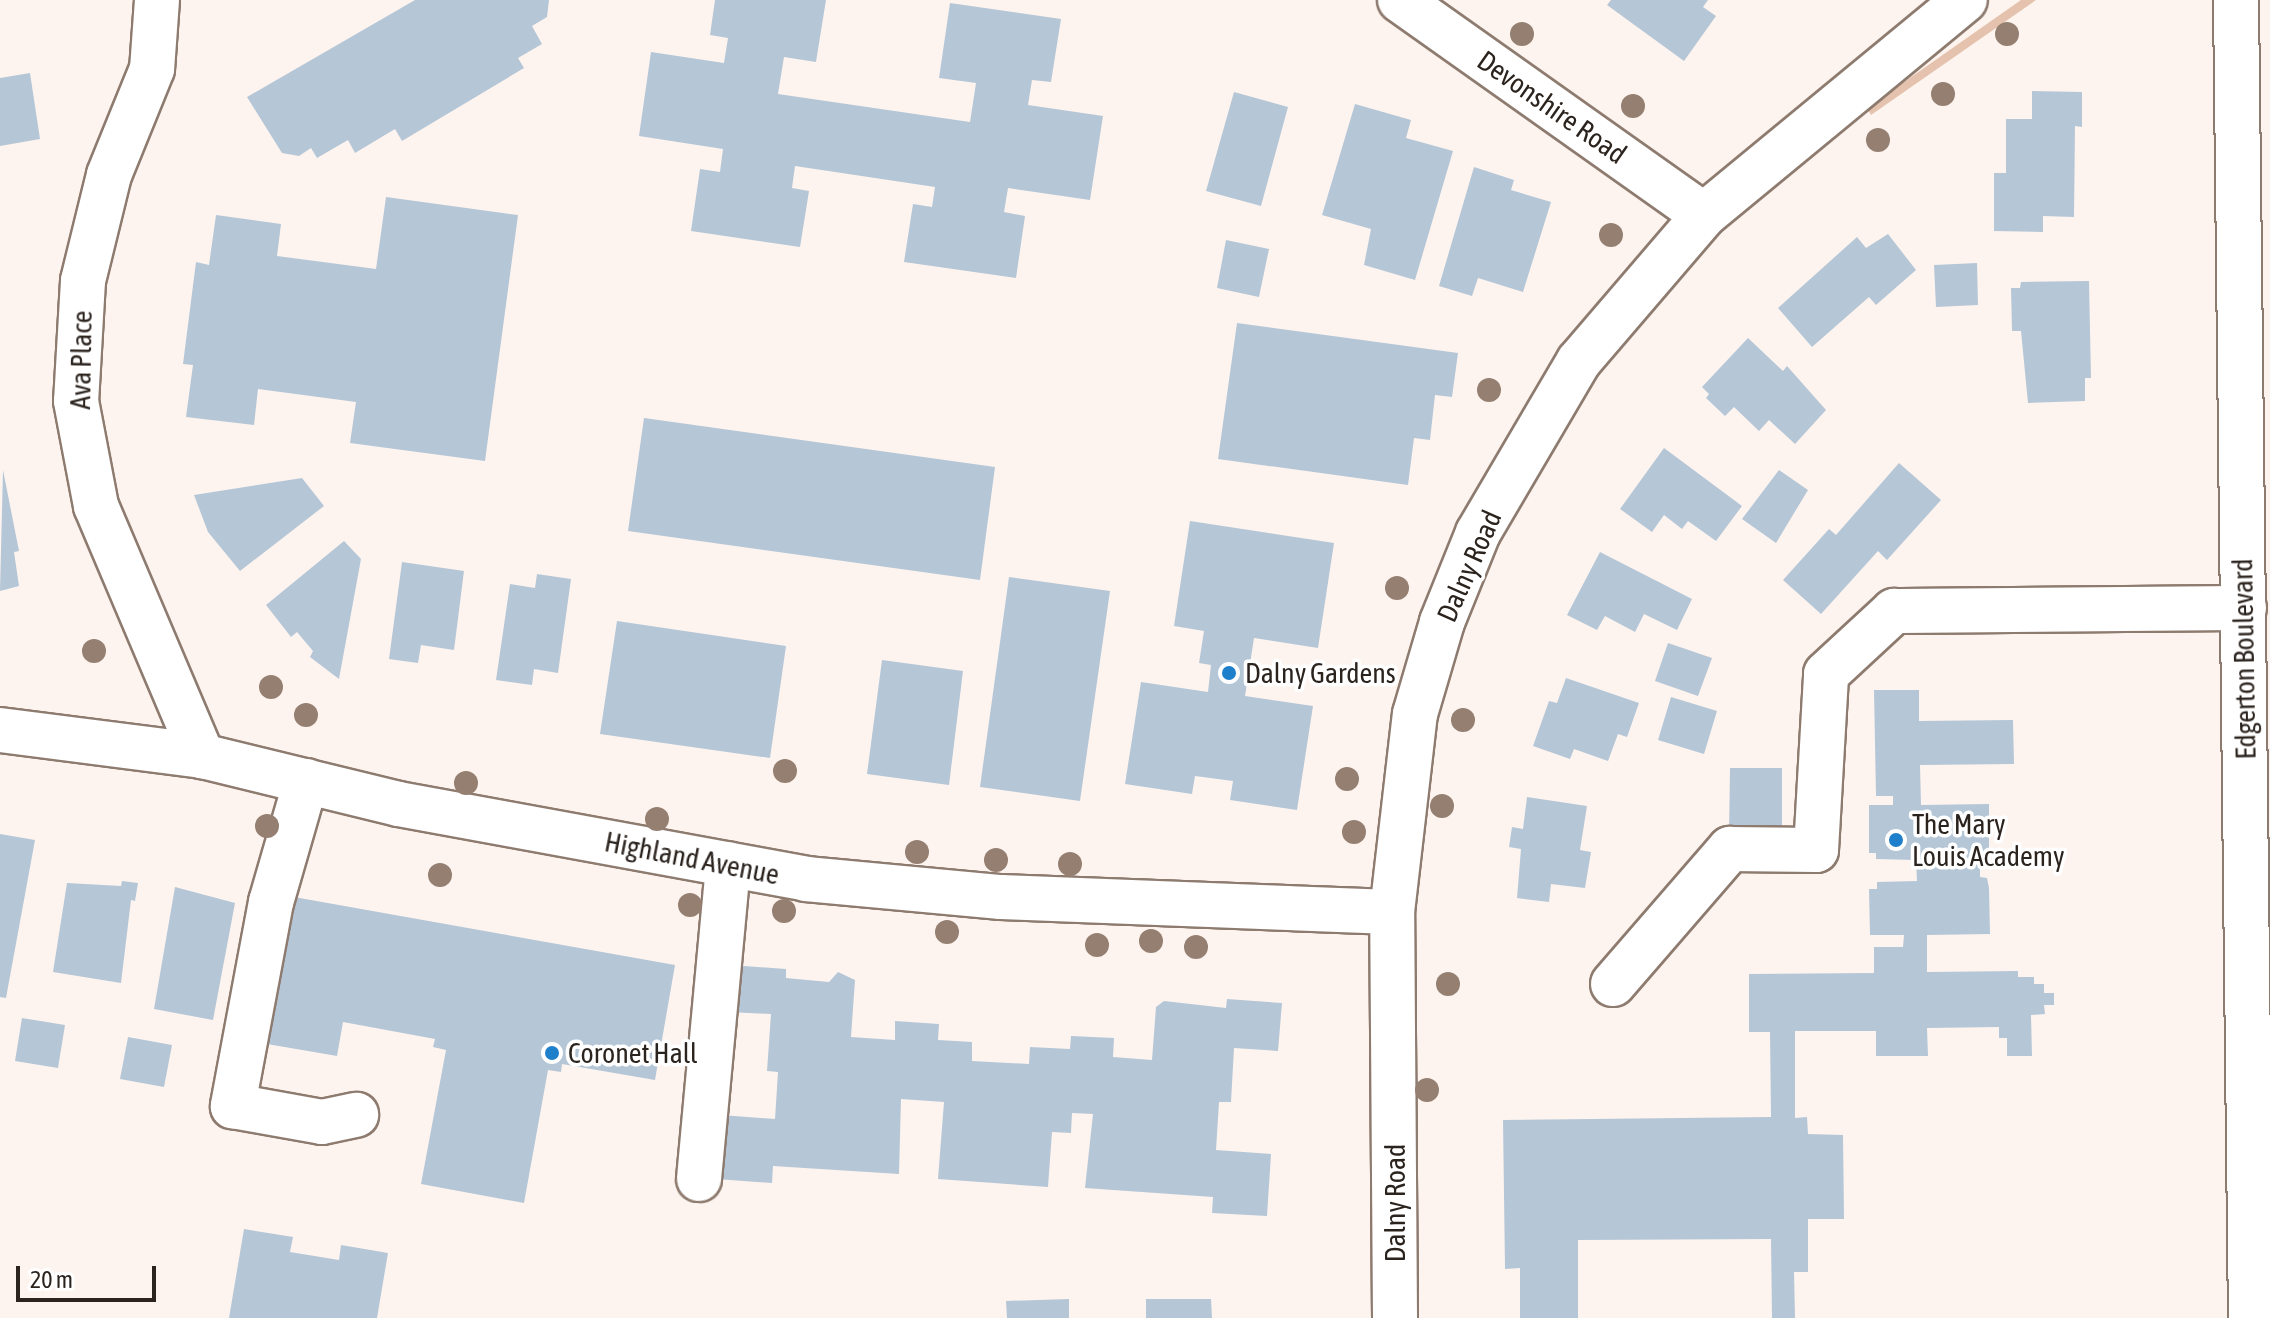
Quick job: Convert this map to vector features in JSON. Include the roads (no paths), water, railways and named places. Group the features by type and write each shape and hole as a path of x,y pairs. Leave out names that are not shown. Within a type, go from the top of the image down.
{"street":[{"name":"Ava Place","path":"157,0 152,69 109,175 83,281 76,401 96,506 202,756"},
{"name":"Devonshire Road","path":"1400,0 1704,215"},
{"name":"Dalny Road","path":"1395,1318 1392,912 1415,714 1442,622 1478,533 1579,361 1704,215 1965,0"},
{"name":"Edgerton Boulevard","path":"2236,0 2251,1318"},
{"path":"1613,984 1730,849 1816,850 1826,674 1894,611 2244,608"},
{"name":"Highland Avenue","path":"0,730 202,756 399,804 806,879 1001,897 1392,912"},
{"path":"306,781 271,902 233,1106 322,1122 356,1115"},
{"path":"699,1179 728,864"}],"place":[{"name":"Dalny Gardens","path":"1229,673"},
{"name":"The Mary Louis Academy","path":"1896,840"},
{"name":"Coronet Hall","path":"552,1053"}]}
